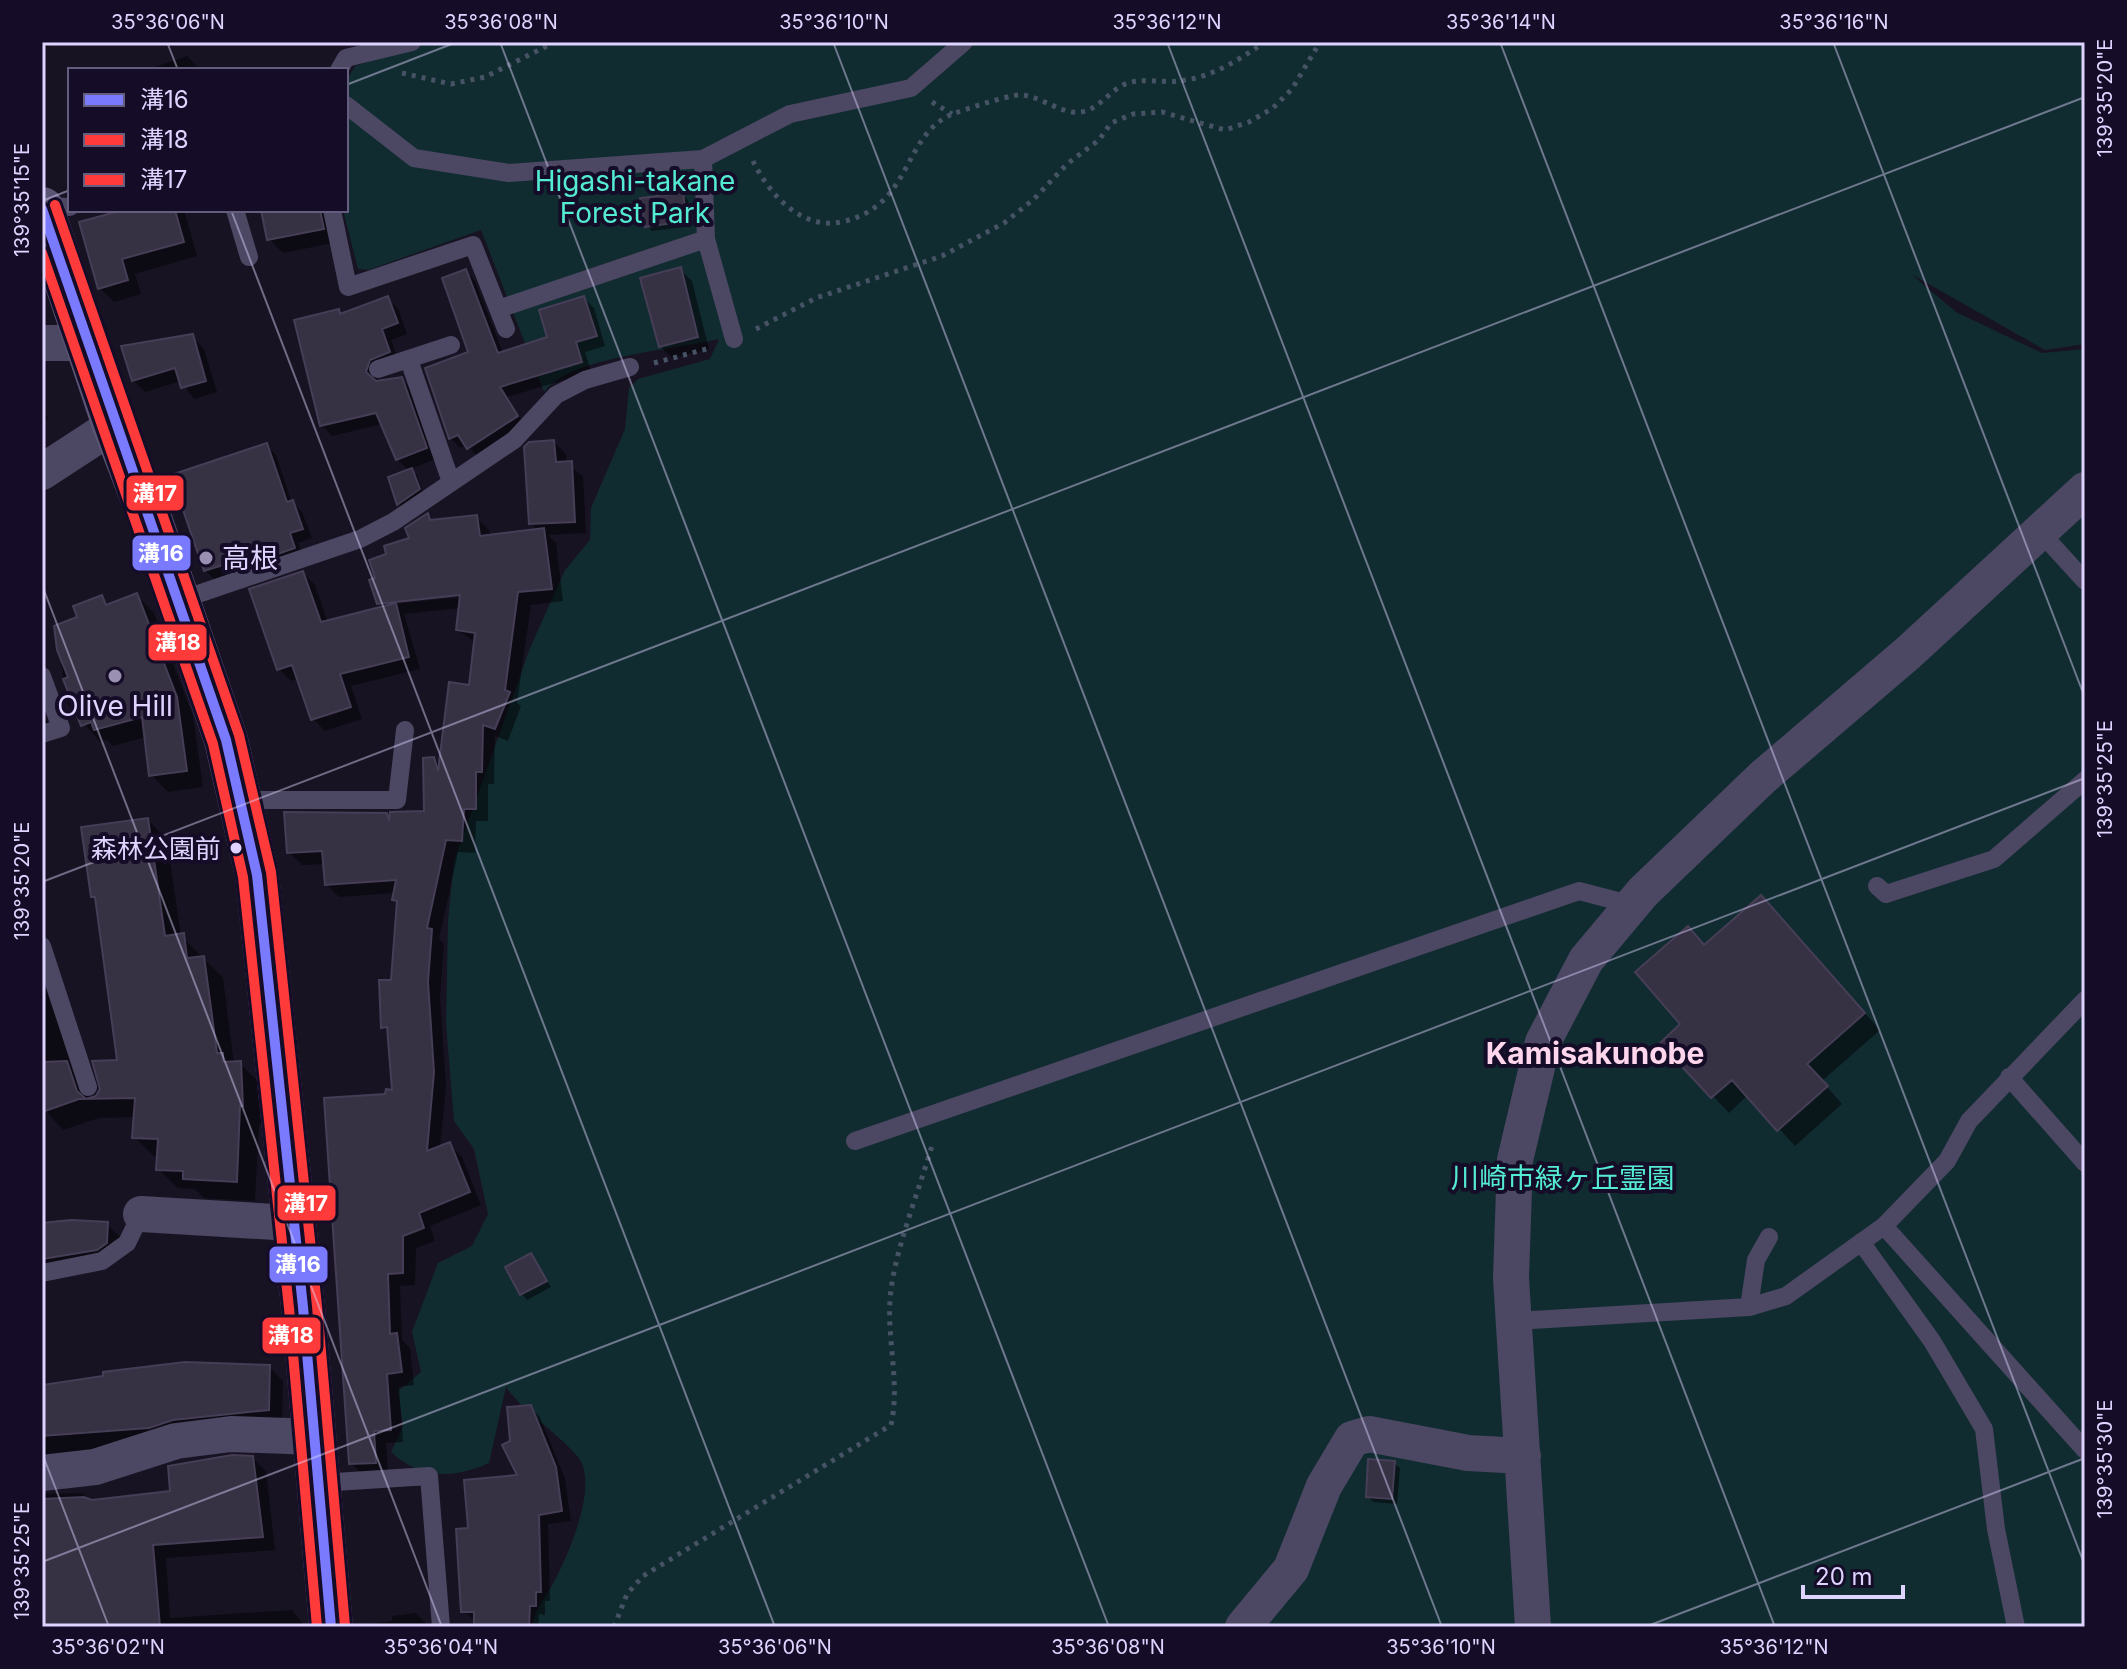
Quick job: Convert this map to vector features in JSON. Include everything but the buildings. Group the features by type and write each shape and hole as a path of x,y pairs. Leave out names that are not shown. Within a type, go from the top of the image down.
{"street":[{"path":"42,207 114,425 181,605 226,740 257,875 316,1437 331,1627"},
{"path":"42,343 89,343"},
{"path":"42,472 114,425"},
{"path":"1533,1627 1511,1278 1515,1160 1543,1042 1586,960 1633,905 1763,777 2041,533 2085,490"},
{"path":"141,1214 292,1223"},
{"path":"42,1473 95,1467 176,1441 231,1434 316,1437"},
{"path":"1243,1627 1291,1569 1324,1486 1352,1439 1369,1434 1468,1453 1523,1456"}],"lane":[{"path":"340,68 346,58 412,42"},
{"path":"348,107 414,158 482,169 523,172 703,159 790,114 911,88 964,42"},
{"path":"703,159 706,239 734,339"},
{"path":"42,207 68,207"},
{"path":"236,212 249,257"},
{"path":"332,212 348,287 473,245 506,329"},
{"path":"498,309 706,239"},
{"path":"378,369 451,345"},
{"path":"409,360 451,482"},
{"path":"181,605 198,594 360,539 393,522 514,440 556,395 585,380 630,367"},
{"path":"2041,533 2085,581"},
{"path":"42,676 61,728 42,734"},
{"path":"240,800 397,800 405,730"},
{"path":"1877,886 1886,894 1994,859 2085,780"},
{"path":"855,1141 1579,891 1633,905"},
{"path":"42,946 88,1087"},
{"path":"1516,1321 1749,1307 1786,1296 1884,1226 1947,1161 1969,1121 2085,1000"},
{"path":"2009,1077 2085,1163"},
{"path":"42,1273 102,1261 127,1243 141,1214"},
{"path":"1884,1226 2085,1450"},
{"path":"1749,1307 1756,1260 1769,1237"},
{"path":"1861,1242 1932,1341 1984,1429 1996,1529 2016,1627"},
{"path":"319,1483 429,1476 441,1627"}],"path":[{"path":"391,73 451,84 485,77 555,42"},
{"path":"743,138 756,167 780,200 799,217 839,222 883,204 936,123 952,114 1020,95 1071,112 1093,111 1125,84 1177,82 1213,75 1265,42"},
{"path":"630,367 668,361 734,339 816,298 942,256 1004,223 1034,199 1067,164 1099,140 1111,123 1133,114 1162,112 1225,130 1249,122 1273,108 1292,89 1320,42"},
{"path":"614,1627 627,1594 643,1576 891,1425 895,1409 889,1333 891,1288 942,1110"}],"green space":[{"path":"431,42 2085,42 2085,344 2045,350 1911,274 1956,312 2042,353 2085,349 2085,1627 532,1627 568,1551 580,1516 585,1482 583,1467 577,1456 522,1406 506,1387 489,1463 463,1472 438,1474 414,1467 391,1452 403,1426 398,1391 421,1372 412,1332 438,1263 472,1246 488,1214 474,1149 454,1121 446,1024 448,920 454,861 530,648 565,570 590,540 591,508 625,429 629,388 638,379 710,359 719,339 599,362 557,380 544,392 481,230 368,270 358,269 344,212 348,212 348,78 355,66"}],"transit line":[{"name":"溝17","path":"55,205 239,735 271,872 317,1306 345,1626"},
{"name":"溝16","path":"42,209 226,740 257,875 303,1307 331,1627"},
{"name":"溝18","path":"42,253 213,744 243,877 289,1308 317,1627"}],"place":[{"name":"高根","path":"206,558"},
{"name":"Olive Hill","path":"115,676"},
{"name":"森林公園前","path":"236,848"}],"district":[{"name":"Kamisakunobe","path":"1595,1054"}],"park label":[{"name":"Higashi-takane Forest Park","path":"635,197"},
{"name":"川崎市緑ヶ丘霊園","path":"1563,1178"}]}
